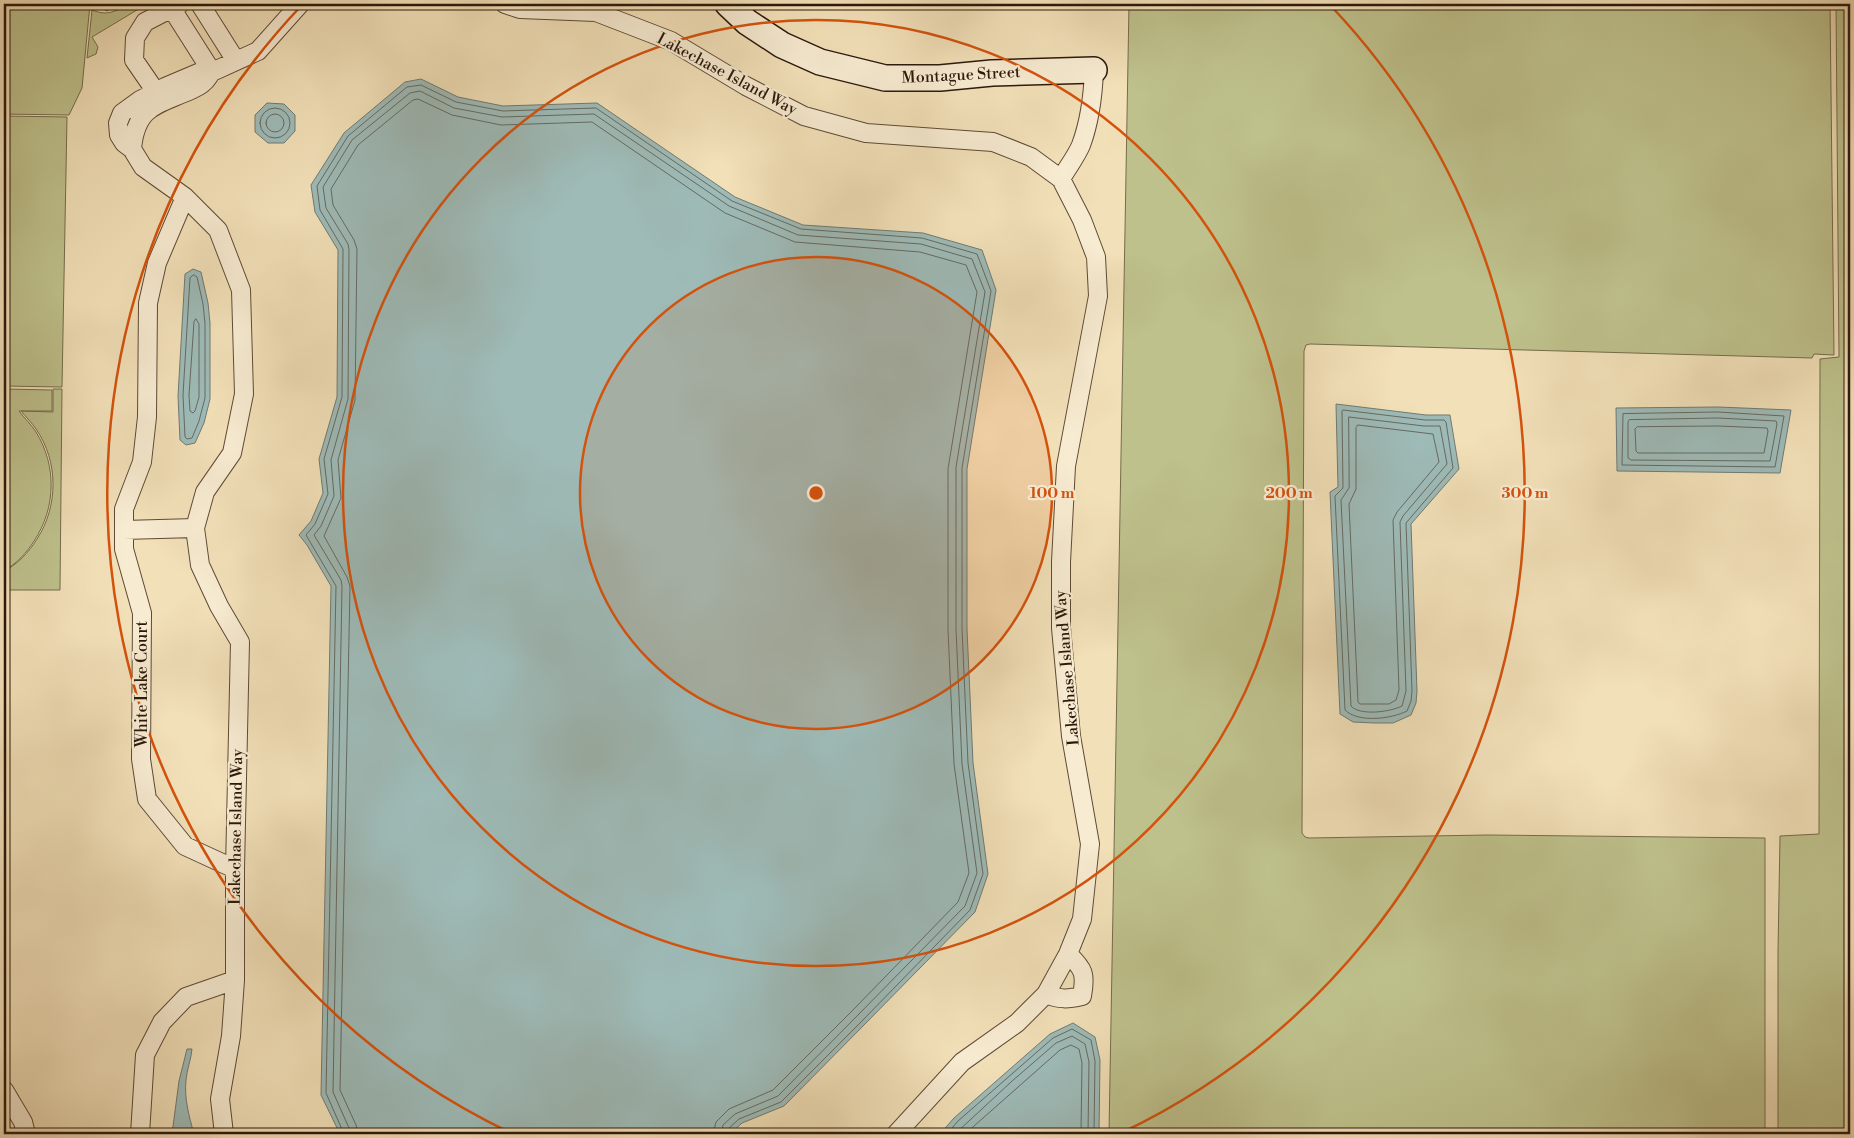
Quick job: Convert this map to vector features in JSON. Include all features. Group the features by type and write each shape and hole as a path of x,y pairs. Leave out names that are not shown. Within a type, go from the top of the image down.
{"street":[{"path":"200,4 236,61"},
{"path":"212,72 174,6 145,22 135,38 134,60 157,97 198,73 212,72 258,51 300,4"},
{"name":"Lakechase Island Way","path":"505,4 520,9 596,12 671,41 746,86 804,116 866,132 993,142 1032,157 1061,179 1082,220 1096,257 1098,296 1066,466 1060,562 1061,628 1071,736 1090,844 1082,919 1068,954 1046,994 1017,1023 962,1062 896,1134"},
{"name":"Montague Street","path":"728,4 747,22 789,48 820,62 885,78 940,78 992,72 1094,70"},
{"path":"1061,179 1080,146 1090,116 1094,70"},
{"name":"Lakechase Island Way","path":"157,97 140,100 122,113 118,124 119,135 124,143 132,149 143,167 185,197 218,230 241,290 244,394 232,453 205,492 195,528 200,565 219,606 240,642 235,869 235,980 231,1036 220,1099 224,1134"},
{"name":"White Lake Court","path":"185,197 157,263 148,303 147,417 142,462 124,509 124,549 142,613 141,759 147,799 185,846 235,869"},
{"path":"124,530 195,528"},
{"path":"1046,994 1055,998 1069,999 1082,996 1085,980 1082,967 1068,954"},
{"path":"140,1134 145,1055 162,1022 186,997 235,980"},
{"path":"4,1090 23,1122 26,1134"}],"green space":[{"path":"4,4 90,4 82,88 69,115 4,114"},
{"path":"128,4 147,4 92,37 98,47 96,54 87,58 92,10 102,13 111,12"},
{"path":"1129,4 1830,4 1834,355 1814,354 1812,358 1310,344 1306,345 1304,351 1302,833 1305,837 1309,838 1488,835 1765,838 1765,1134 1109,1134"},
{"path":"1836,4 1850,4 1850,1134 1778,1134 1780,836 1819,834 1820,359 1839,357"},
{"path":"4,116 67,117 62,387 4,386"},
{"path":"4,389 52,390 52,411 19,411 36,432 48,459 51,487 50,501 47,515 34,541 21,558 4,570"},
{"path":"53,389 62,389 60,590 4,590 4,571 18,562 34,544 44,526 52,499 53,484 49,456 44,442 36,429 21,411 53,412"}],"water":[{"path":"93,4 119,4 107,11"},
{"path":"421,79 458,97 503,106 597,103 735,197 803,225 923,233 982,250 996,290 967,469 967,629 973,763 988,874 975,912 784,1106 742,1123 730,1134 340,1134 321,1095 331,586 299,535 311,521 323,493 319,459 337,397 338,250 315,212 311,185 344,133 405,82"},
{"path":"267,103 284,104 295,115 295,131 284,143 268,143 255,132 255,115"},
{"path":"193,269 201,272 208,303 210,323 210,399 204,423 195,443 186,445 180,440 178,396 185,274"},
{"path":"1336,404 1426,415 1450,415 1459,469 1411,524 1416,703 1411,715 1393,723 1353,722 1340,714 1330,492 1338,487"},
{"path":"1718,407 1791,410 1780,473 1617,471 1616,408"},
{"path":"1073,1023 1095,1037 1100,1060 1099,1134 940,1134 954,1118 1050,1034"},
{"path":"187,1049 192,1049 187,1076 186,1100 194,1134 172,1134 179,1081"}]}
